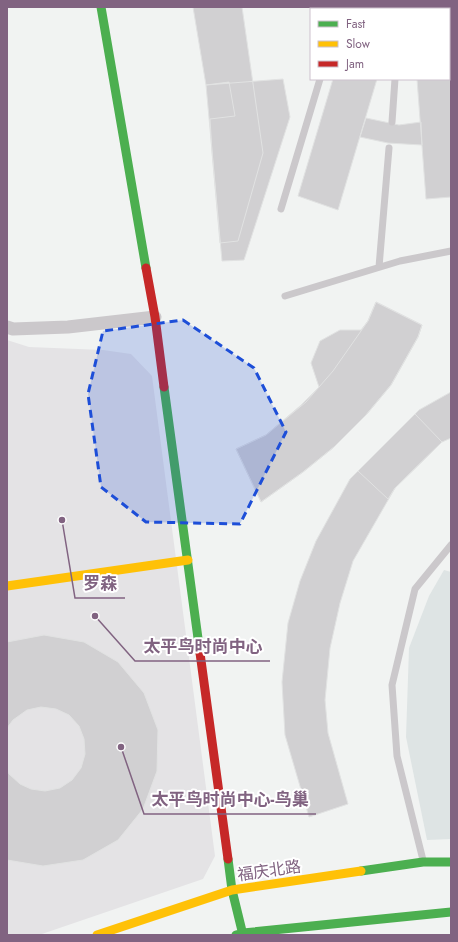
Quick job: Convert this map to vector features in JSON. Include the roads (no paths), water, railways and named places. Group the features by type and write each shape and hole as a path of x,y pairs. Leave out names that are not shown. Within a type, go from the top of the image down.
{"street":[{"path":"101,7 155,317 232,890 241,934 451,912"},
{"path":"7,327 13,329 68,327 155,317"},
{"path":"7,586 188,560"},
{"name":"福庆北路","path":"97,935 232,890 423,862 451,862"}],"lane":[{"path":"281,209 320,80"},
{"path":"392,122 395,80"},
{"path":"379,267 389,148"},
{"path":"285,296 400,261 451,251"},
{"path":"423,862 397,756 392,685 415,589 451,545"}],"place":[{"name":"罗森","path":"62,520"},
{"name":"太平鸟时尚中心","path":"95,616"},
{"name":"太平鸟时尚中心-鸟巢","path":"121,747"}]}
